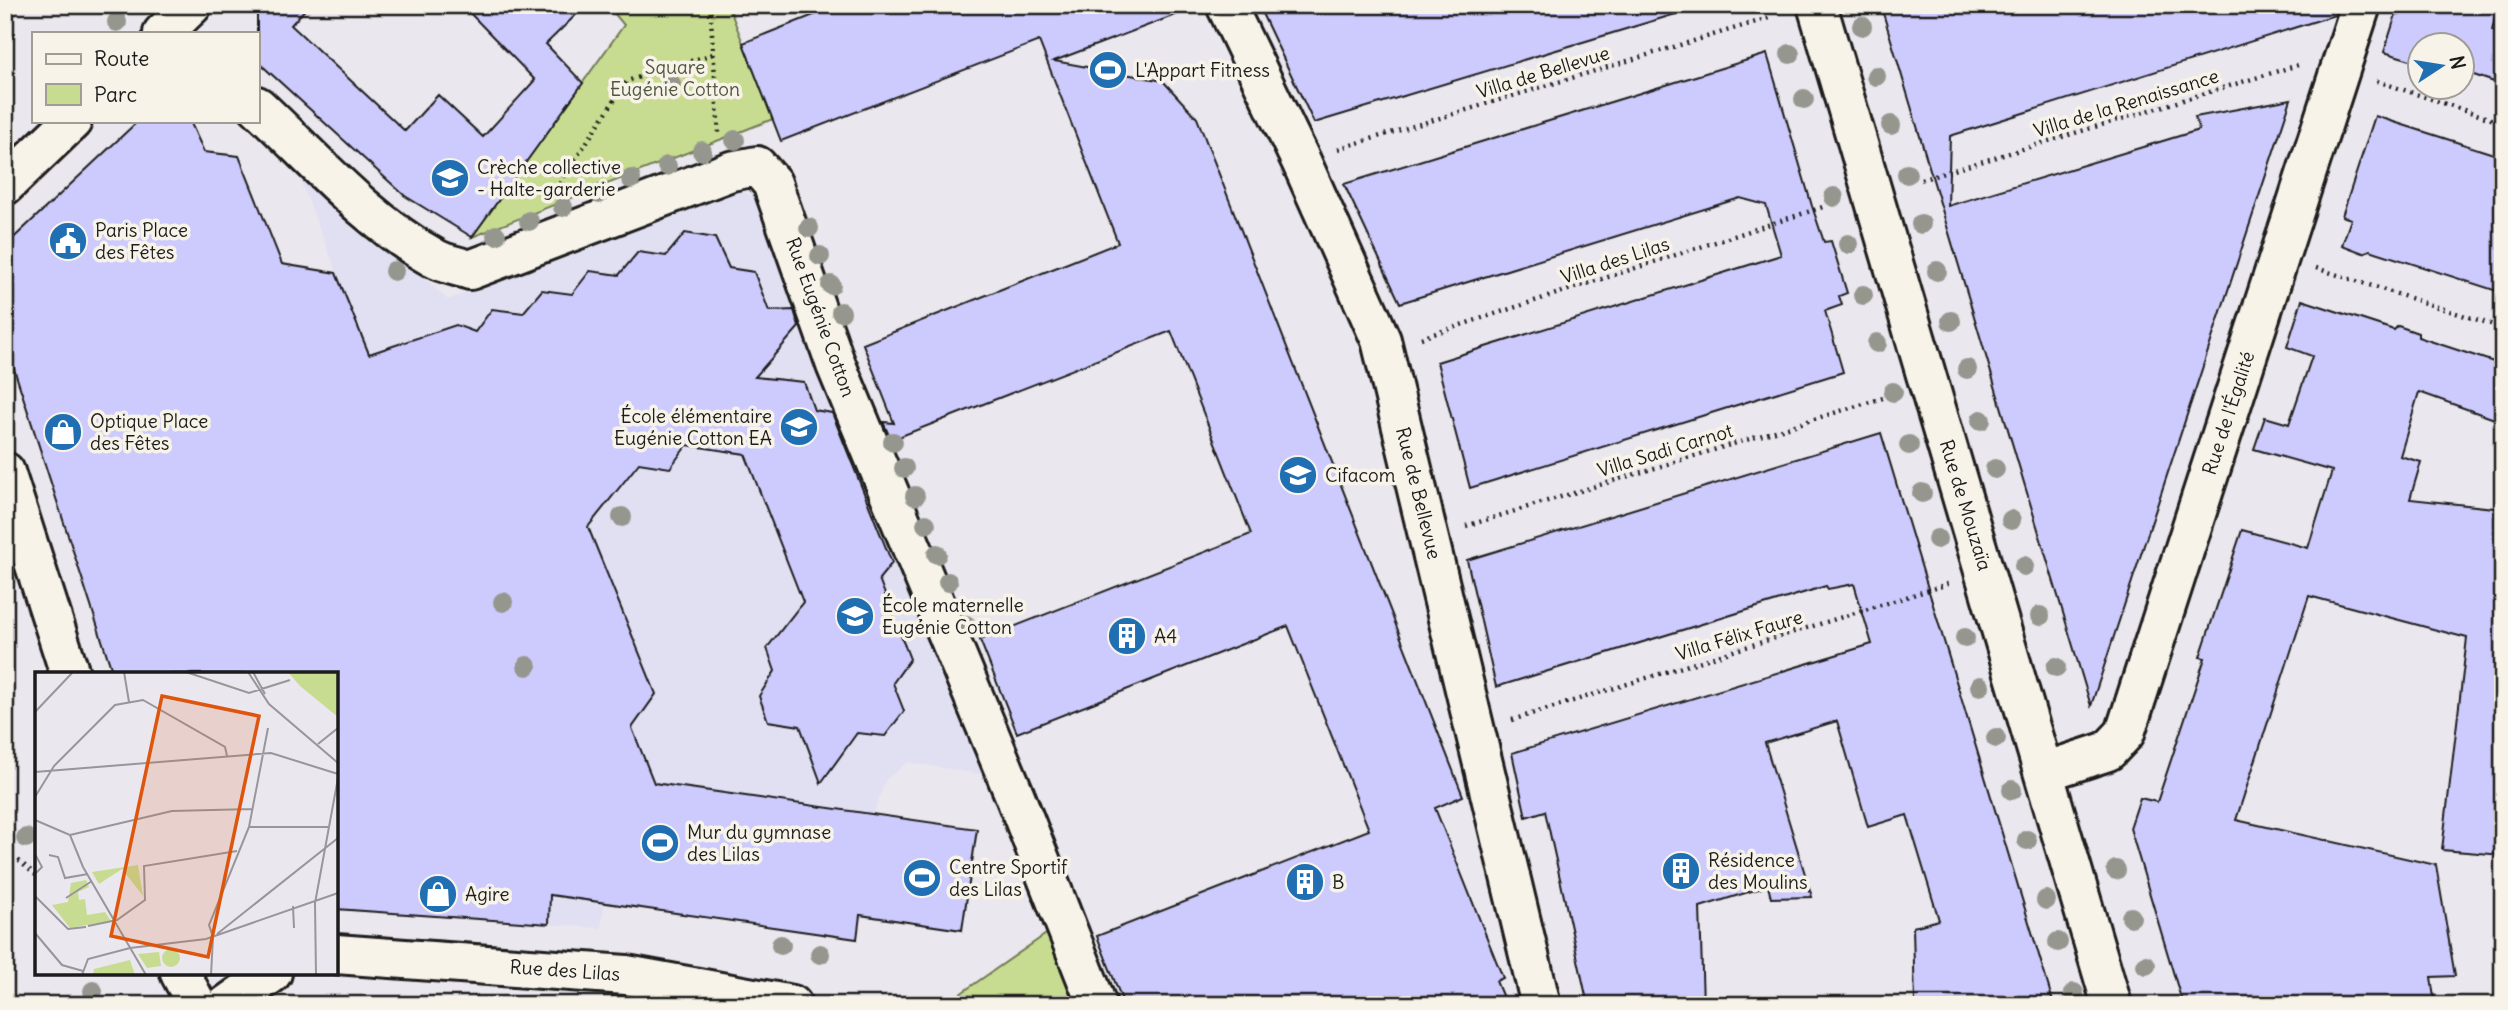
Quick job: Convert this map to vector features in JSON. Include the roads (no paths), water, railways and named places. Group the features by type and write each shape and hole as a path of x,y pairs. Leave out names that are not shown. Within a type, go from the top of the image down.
{"street":[{"name":"Rue de Bellevue","path":"1226,5 1301,161 1381,340 1541,1005"},
{"name":"Rue de Mouzaïa","path":"1817,5 2112,1005"},
{"name":"Rue de l'Égalité","path":"2044,772 2108,751 2125,733 2361,5"},
{"name":"Rue Eugénie Cotton","path":"259,108 363,206 436,260 470,270 731,171 757,166 772,183 836,365 1015,796 1097,1005"},
{"path":"5,185 71,122"},
{"path":"5,472 69,672"},
{"name":"Rue des Lilas","path":"338,954 626,975 792,1005"},
{"path":"181,975 197,1005"},
{"path":"227,1005 269,975"}],"place":[{"name":"L'Appart Fitness","path":"1108,70"},
{"name":"Crèche collective - Halte-garderie","path":"450,178"},
{"name":"Paris Place des Fêtes","path":"68,241"},
{"name":"École élémentaire Eugénie Cotton EA","path":"799,427"},
{"name":"Optique Place des Fêtes","path":"63,432"},
{"name":"Cifacom","path":"1298,475"},
{"name":"École maternelle Eugénie Cotton","path":"855,616"},
{"name":"A4","path":"1127,636"},
{"name":"Mur du gymnase des Lilas","path":"660,843"},
{"name":"Résidence des Moulins","path":"1681,871"},
{"name":"Centre Sportif des Lilas","path":"922,878"},
{"name":"B","path":"1305,882"},
{"name":"Agire","path":"438,894"}],"park label":[{"name":"Square Eugénie Cotton","path":"675,78"}]}
